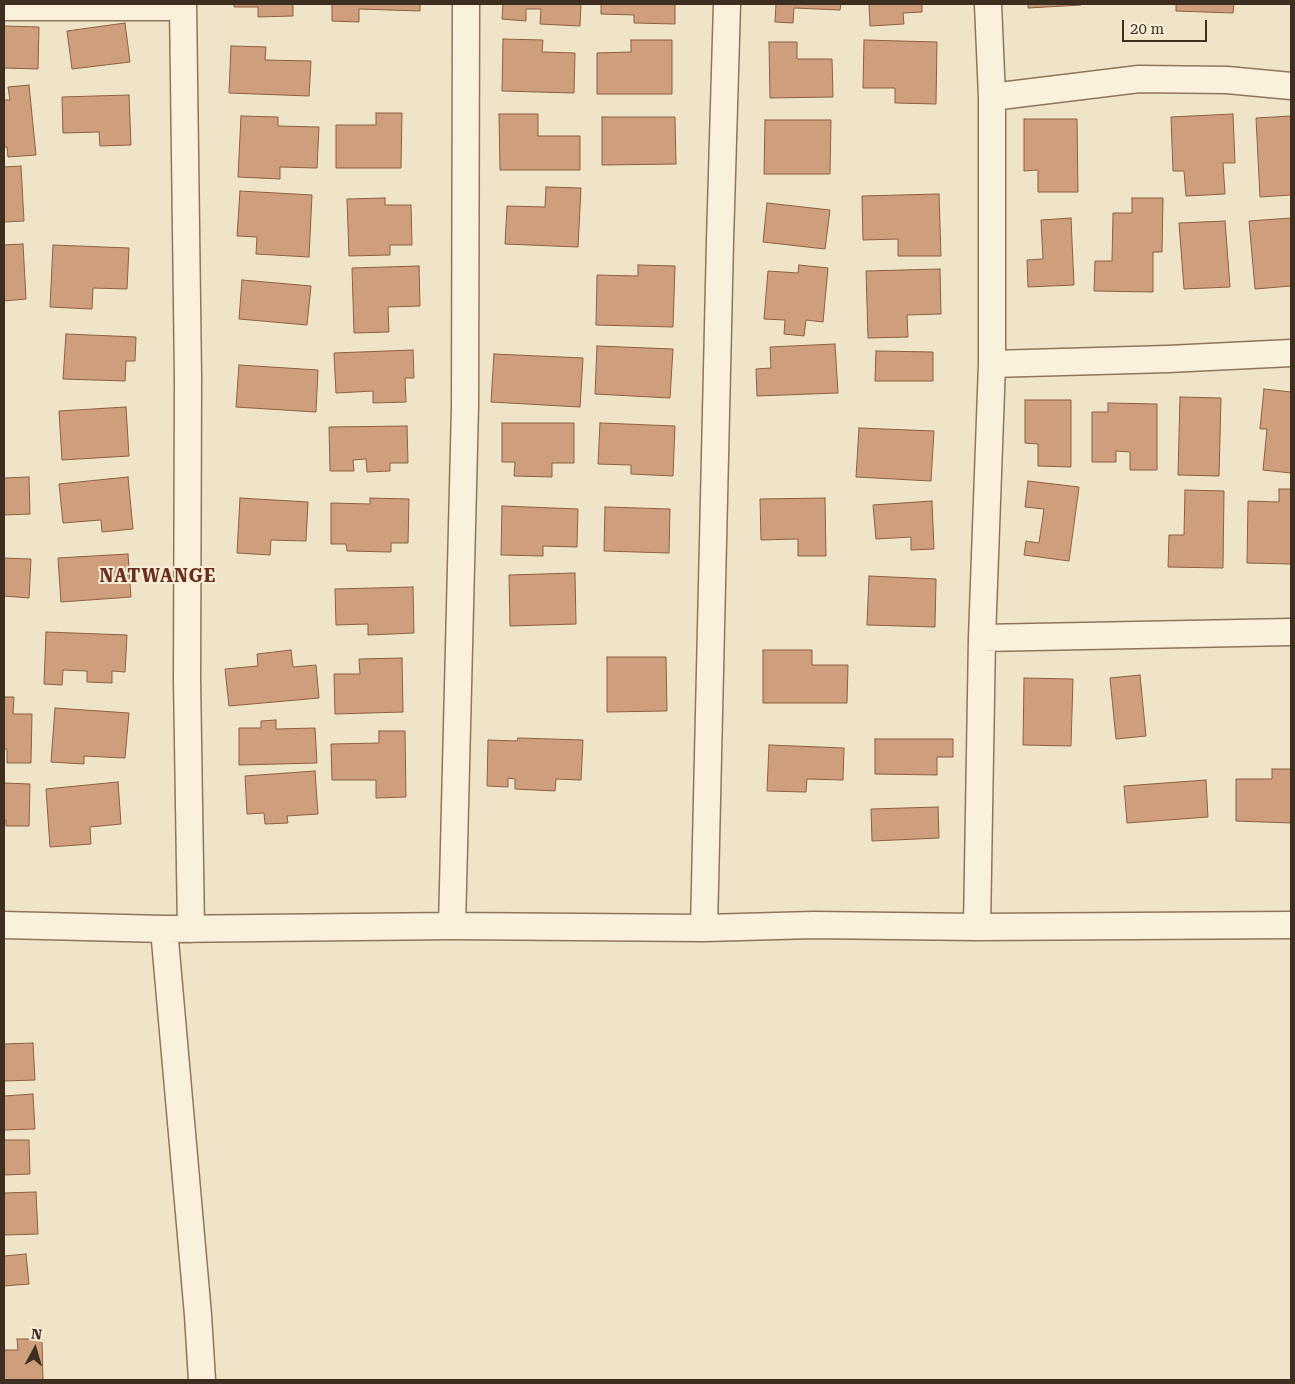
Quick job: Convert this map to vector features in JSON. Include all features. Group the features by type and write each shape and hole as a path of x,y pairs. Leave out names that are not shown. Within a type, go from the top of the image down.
{"street":[{"path":"452,926 464,407 466,4"},
{"path":"704,928 727,4"},
{"path":"977,927 982,638 992,364 992,97 988,4"},
{"path":"4,7 183,6 188,378 188,679 191,929"},
{"path":"992,97 1139,79 1227,80 1291,86"},
{"path":"992,364 1291,353"},
{"path":"982,638 1291,632"},
{"path":"4,925 164,930 452,926 704,928 813,925 977,927 1291,925"},
{"path":"164,930 202,1380"}],"building":[{"path":"234,4 293,4 293,16 258,17 258,7 234,7"},
{"path":"332,4 420,4 420,11 359,9 359,22 332,21"},
{"path":"503,4 581,4 580,26 540,24 541,9 526,9 526,21 502,19"},
{"path":"601,4 675,4 675,24 634,23 634,15 601,14"},
{"path":"776,4 841,4 840,10 794,8 793,23 775,22"},
{"path":"869,4 922,4 922,12 903,13 904,24 870,26"},
{"path":"1028,4 1081,4 1081,5 1028,8"},
{"path":"1176,4 1234,4 1233,13 1176,11"},
{"path":"125,23 130,62 72,69 67,31"},
{"path":"4,26 39,27 38,69 4,68"},
{"path":"503,39 543,40 542,52 575,53 574,93 502,91"},
{"path":"631,40 672,40 672,94 597,94 597,53 631,52"},
{"path":"864,40 937,42 936,104 895,103 895,88 863,88"},
{"path":"769,42 797,42 797,59 832,59 833,97 770,98"},
{"path":"231,46 266,47 265,60 311,61 309,96 229,93"},
{"path":"29,85 36,155 8,157 7,147 4,147 4,100 10,100 8,87"},
{"path":"129,95 131,145 100,146 99,132 63,133 62,97"},
{"path":"376,113 402,113 401,168 336,168 336,125 376,125"},
{"path":"499,114 538,114 538,136 580,136 580,170 500,170"},
{"path":"1233,114 1235,163 1223,163 1225,194 1186,196 1184,171 1173,171 1171,117"},
{"path":"241,116 278,117 278,126 319,127 317,168 280,167 280,179 238,177"},
{"path":"1291,116 1291,195 1260,197 1256,118"},
{"path":"602,117 675,117 676,164 602,165"},
{"path":"1024,119 1077,119 1078,192 1038,192 1038,170 1024,171"},
{"path":"765,120 831,120 830,174 764,174"},
{"path":"21,166 24,221 4,222 4,167"},
{"path":"546,187 581,188 578,247 505,244 507,206 545,207"},
{"path":"240,191 312,195 309,257 256,254 257,237 237,236"},
{"path":"939,194 941,256 898,256 898,239 863,240 862,196"},
{"path":"385,198 385,205 411,205 412,245 390,245 390,255 349,256 347,199"},
{"path":"1132,198 1163,198 1162,252 1153,252 1153,292 1094,291 1095,261 1112,261 1113,213 1132,213"},
{"path":"767,203 830,210 825,249 763,242"},
{"path":"1071,218 1074,285 1028,287 1027,260 1043,259 1041,220"},
{"path":"1291,218 1291,286 1255,289 1249,221"},
{"path":"1225,221 1230,287 1184,289 1179,223"},
{"path":"23,244 26,299 4,301 4,245"},
{"path":"53,245 129,248 127,289 93,288 92,309 50,307"},
{"path":"638,265 675,266 673,327 596,325 597,275 638,276"},
{"path":"799,265 828,268 823,322 806,320 804,336 784,334 785,320 764,319 768,271 798,273"},
{"path":"419,266 420,306 388,307 389,332 354,333 352,268"},
{"path":"940,269 941,314 907,315 908,337 868,338 866,271"},
{"path":"242,280 311,286 307,325 239,319"},
{"path":"66,334 136,337 135,361 126,361 125,381 63,379"},
{"path":"835,344 838,393 757,396 756,369 771,368 770,347"},
{"path":"597,346 673,349 670,398 595,394"},
{"path":"413,350 414,378 405,378 406,402 373,403 373,391 336,393 334,353"},
{"path":"876,351 933,352 933,381 875,381"},
{"path":"494,354 583,358 580,407 491,402"},
{"path":"239,365 318,370 316,412 236,407"},
{"path":"1264,389 1291,392 1291,473 1263,470 1267,429 1260,429"},
{"path":"1180,397 1221,398 1219,476 1178,475"},
{"path":"1025,400 1071,400 1071,467 1038,466 1038,444 1025,443"},
{"path":"1108,403 1157,404 1157,470 1130,470 1130,452 1116,451 1116,462 1092,462 1092,412 1108,412"},
{"path":"126,407 129,456 62,460 59,411"},
{"path":"502,423 574,423 574,463 552,463 552,477 514,476 515,462 502,462"},
{"path":"600,423 675,426 673,476 631,474 631,465 598,464"},
{"path":"407,426 408,463 390,463 390,471 367,472 366,459 353,460 354,471 330,471 329,427"},
{"path":"859,428 934,431 931,481 856,477"},
{"path":"29,477 30,514 4,515 4,478"},
{"path":"128,477 133,529 102,532 101,520 63,523 59,484"},
{"path":"1028,481 1079,487 1069,561 1024,555 1026,541 1039,543 1044,509 1025,507"},
{"path":"1279,489 1291,489 1291,564 1247,563 1248,501 1279,502"},
{"path":"1185,490 1224,491 1223,568 1168,567 1169,535 1184,535"},
{"path":"240,498 308,502 306,541 271,540 270,555 237,553"},
{"path":"370,498 409,499 408,543 391,543 391,552 347,551 346,544 331,544 331,503 370,504"},
{"path":"825,498 826,556 798,556 798,539 761,540 760,499"},
{"path":"932,501 934,549 911,550 911,537 876,539 873,505"},
{"path":"502,506 578,509 577,547 543,546 543,556 501,555"},
{"path":"605,507 670,509 669,553 604,551"},
{"path":"128,554 131,597 61,602 58,558"},
{"path":"4,558 31,559 29,598 4,596"},
{"path":"575,573 576,624 510,626 509,575"},
{"path":"869,576 936,579 935,627 867,625"},
{"path":"413,587 414,633 368,635 368,624 336,625 335,589"},
{"path":"46,632 127,635 125,672 112,671 112,683 87,682 87,671 63,670 62,685 44,684"},
{"path":"291,650 293,667 316,665 319,698 229,706 225,669 258,666 257,654"},
{"path":"763,650 812,650 812,665 848,665 847,703 763,703"},
{"path":"607,657 666,657 667,711 607,712"},
{"path":"402,658 403,712 335,714 334,674 360,674 359,659"},
{"path":"1140,675 1146,736 1116,739 1110,678"},
{"path":"1024,678 1073,679 1071,746 1023,745"},
{"path":"4,697 14,697 13,714 32,714 31,763 7,763 7,749 4,749"},
{"path":"55,708 129,713 125,758 84,756 84,764 51,762"},
{"path":"276,720 276,729 315,728 317,763 239,765 239,728 261,728 261,721"},
{"path":"379,731 405,731 406,797 376,798 376,780 332,780 331,744 379,743"},
{"path":"518,738 583,740 581,780 556,779 555,791 515,789 515,779 508,778 508,787 487,786 488,740 517,741"},
{"path":"875,739 953,739 953,757 937,757 937,775 875,774"},
{"path":"769,745 844,748 843,780 807,779 806,792 767,791"},
{"path":"1272,769 1291,769 1291,823 1236,821 1236,779 1272,779"},
{"path":"315,771 318,814 287,816 288,823 265,824 264,813 247,814 245,776"},
{"path":"1206,780 1208,817 1127,823 1124,786"},
{"path":"118,782 121,824 90,827 91,844 50,847 46,789"},
{"path":"4,783 30,784 29,826 6,826 6,820 4,820"},
{"path":"938,807 939,838 872,841 871,809"},
{"path":"33,1043 35,1080 4,1081 4,1044"},
{"path":"33,1094 35,1129 4,1130 4,1096"},
{"path":"4,1140 29,1140 30,1174 4,1175"},
{"path":"36,1192 38,1234 4,1235 4,1193"},
{"path":"26,1254 29,1284 4,1286 4,1256"},
{"path":"17,1339 42,1339 43,1380 4,1380 4,1350 18,1350"}],"district":[{"name":"NATWANGE","path":"158,577"}]}
